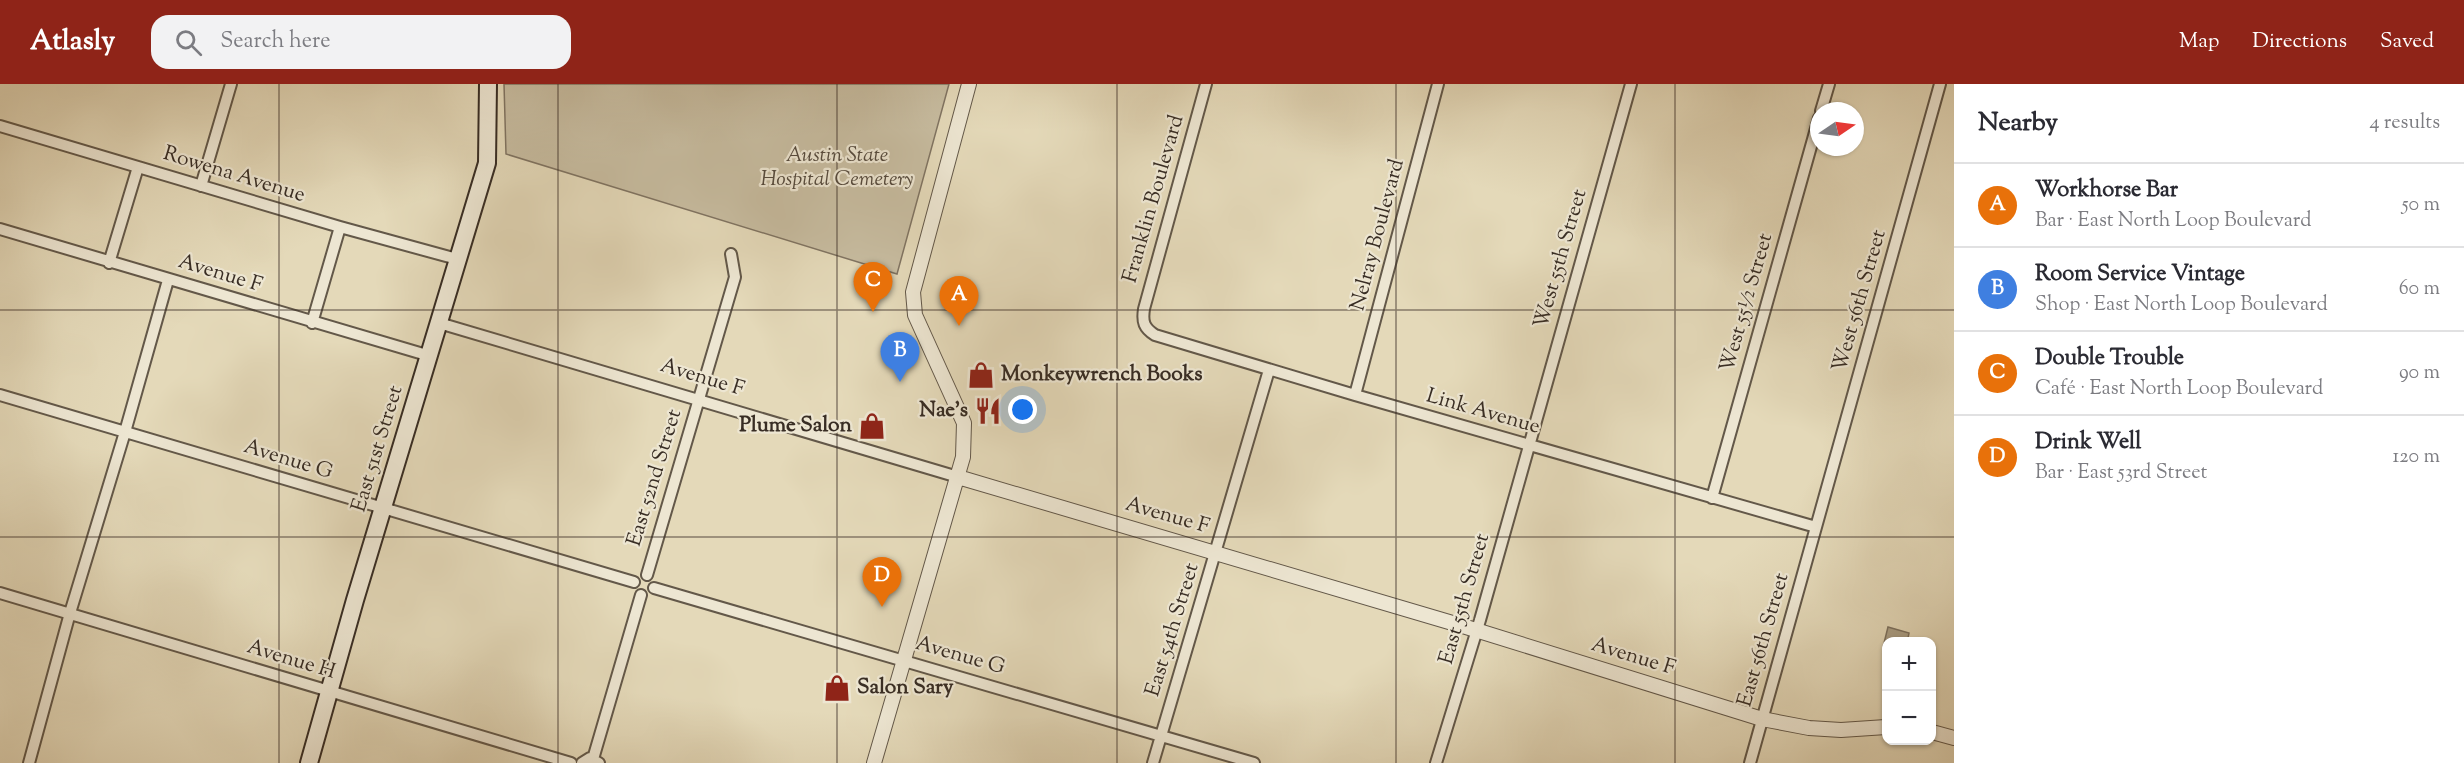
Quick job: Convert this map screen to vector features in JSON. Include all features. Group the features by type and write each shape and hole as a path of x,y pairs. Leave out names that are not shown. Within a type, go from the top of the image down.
{"main road":[{"name":"East 51st Street","path":"309,763 487,163 489,148 488,84"}],"street":[{"path":"201,186 231,84"},
{"path":"874,763 964,452 964,423 915,315 913,292 969,84"},
{"name":"Franklin Boulevard","path":"1144,325 1144,309 1206,84"},
{"name":"Nelray Boulevard","path":"1355,395 1438,84"},
{"name":"West 55th Street","path":"1529,445 1630,84"},
{"path":"1824,102 1829,84"},
{"name":"West 56th Street","path":"1816,527 1940,84"},
{"name":"Rowena Avenue","path":"0,126 340,227 457,259"},
{"name":"West 55½ Street","path":"1712,498 1810,150"},
{"path":"109,263 138,167"},
{"path":"312,323 340,227"},
{"name":"Avenue F","path":"0,229 430,356"},
{"name":"East 52nd Street","path":"647,575 735,277 731,254"},
{"path":"29,763 70,613 168,280"},
{"name":"Avenue F","path":"440,323 1477,630 1762,719 1809,728 1882,728"},
{"name":"Link Avenue","path":"1144,325 1155,335 1269,370 1816,527"},
{"name":"East 54th Street","path":"1153,763 1269,370"},
{"name":"Avenue G","path":"0,395 634,582"},
{"name":"East 55th Street","path":"1436,763 1477,630 1529,445"},
{"name":"East 56th Street","path":"1750,763 1816,527"},
{"path":"640,575 647,575 652,579 654,588 650,593 641,595 635,588 634,582 640,575"},
{"name":"Avenue G","path":"654,588 1254,763"},
{"name":"Avenue H","path":"0,593 571,763"},
{"path":"582,763 587,759 596,761 641,595"},
{"path":"1936,733 1954,738"}],"green space":[{"name":"Austin State Hospital Cemetery","path":"504,84 949,84 897,274 506,154"}],"shaded area":[{"path":"1888,627 1909,633 1908,637 1886,637"}],"place":[{"name":"Double Trouble","path":"873,312"},
{"name":"Workhorse Bar","path":"959,326"},
{"name":"Monkeywrench Books","path":"981,375"},
{"name":"Room Service Vintage","path":"900,382"},
{"name":"Nae's","path":"988,411"},
{"name":"Plume Salon","path":"872,426"},
{"name":"Drink Well","path":"882,607"},
{"name":"Salon Sary","path":"837,688"}]}
